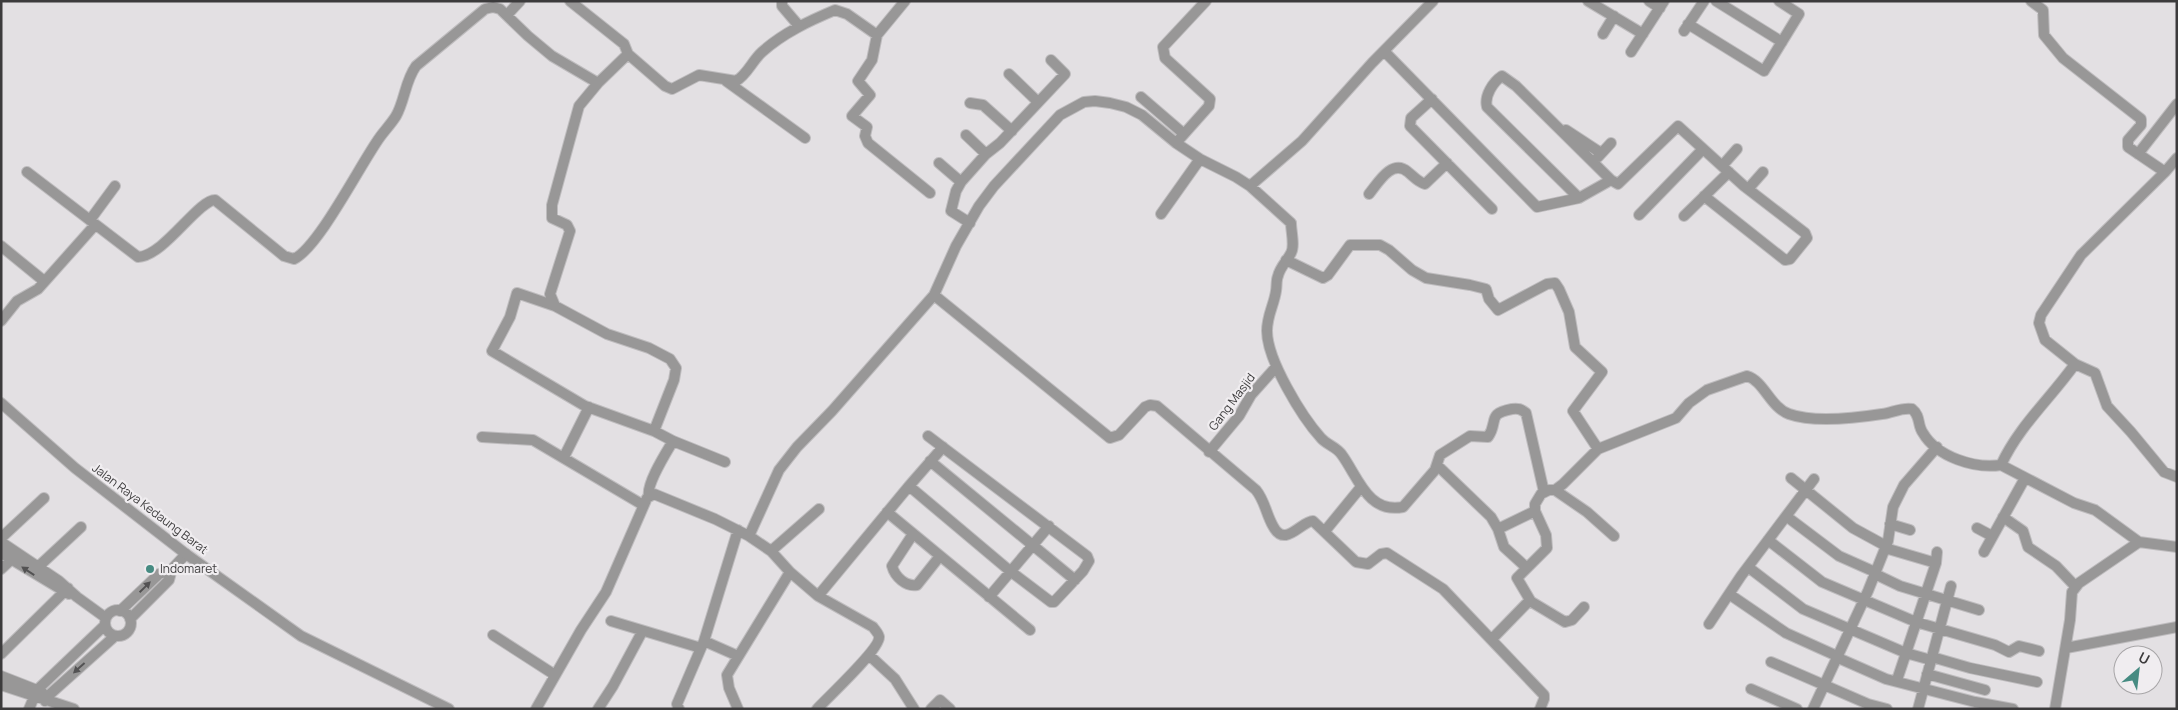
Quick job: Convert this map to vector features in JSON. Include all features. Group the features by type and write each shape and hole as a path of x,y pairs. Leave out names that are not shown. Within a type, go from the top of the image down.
{"street":[{"path":"507,15 520,1"},
{"path":"570,1 624,44 628,54 665,86 672,89 696,76 733,82 739,80 760,54 780,37 838,6 877,35"},
{"path":"782,1 782,6 799,26"},
{"path":"906,1 877,35 872,60 858,81 870,95 852,116 867,127 865,136 868,143 930,193"},
{"path":"1176,143 1209,106 1211,101 1209,96 1165,58 1163,50 1165,44 1206,1"},
{"path":"1250,186 1302,141 1432,1"},
{"path":"1588,1 1643,34"},
{"path":"1631,52 1662,5 1649,1"},
{"path":"1704,1 1686,27 1764,71 1799,14 1779,1"},
{"path":"1716,1 1782,42"},
{"path":"2031,1 2042,10 2044,33 2064,58 2141,119 2141,125 2127,143 2128,148 2165,172"},
{"path":"28,172 140,258 159,246 206,203 215,200 290,259 298,257 303,253 334,210 380,136 396,115 416,66 485,9 497,7 552,56 598,83"},
{"path":"1603,34 1614,16"},
{"path":"1384,51 1537,206 1579,198 1611,180"},
{"path":"555,306 550,294 570,231 567,224 552,218 552,206 580,106 598,83 628,54"},
{"path":"970,223 951,210 961,182 986,154 1000,144 1065,74 1051,60"},
{"path":"1167,68 1209,106"},
{"path":"1008,74 1038,102"},
{"path":"1579,198 1487,106 1486,97 1495,82 1502,76 1516,86 1616,184 1678,126 1748,189 1807,235 1807,238 1788,261 1704,196"},
{"path":"725,80 804,138"},
{"path":"1141,98 1184,134"},
{"path":"1432,99 1411,118 1410,126 1492,209"},
{"path":"749,536 779,470 797,447 934,296 956,246 994,186 1060,115 1084,102 1095,100 1126,106 1142,115 1176,143 1200,159 1236,176 1250,186 1291,223 1292,252 1277,276 1276,292 1269,310 1267,333 1276,367 1287,389 1318,434 1326,443 1341,453 1361,487 1381,506 1402,507 1437,465 1440,455 1470,436 1486,438 1490,436 1494,418 1500,412 1521,409 1526,413 1550,491 1587,512 1614,536"},
{"path":"970,103 983,105 1012,131"},
{"path":"2138,154 2177,104"},
{"path":"1546,117 1601,153"},
{"path":"966,135 986,154"},
{"path":"1593,162 1611,143"},
{"path":"1639,215 1703,149"},
{"path":"1684,216 1704,196 1725,169 1737,149"},
{"path":"2177,158 2081,255 2041,315 2039,323 2045,340 2075,364 2095,373 2107,406 2164,472 2177,477"},
{"path":"1162,214 1200,159"},
{"path":"1369,194 1385,175 1396,167 1404,168 1420,183 1425,184 1447,163"},
{"path":"939,164 961,182"},
{"path":"1748,189 1763,172"},
{"path":"1,321 17,300 38,288 93,223 114,186"},
{"path":"1286,260 1323,278 1328,275 1350,246 1380,245 1389,250 1412,270 1426,278 1486,289 1498,310 1547,284 1555,282 1570,318 1575,347 1602,371 1601,376 1573,411 1598,449"},
{"path":"3,252 44,281"},
{"path":"654,431 674,380 676,368 670,359 649,348 607,334 555,306 517,293 510,317 492,352 589,407 654,431 673,442 725,462"},
{"path":"934,296 1110,438 1119,436 1145,407 1154,405 1260,495 1273,526 1279,533 1284,535 1292,533 1310,521 1315,522 1350,557 1362,564 1368,564 1384,553 1393,556 1443,589 1544,695 1540,709"},
{"path":"2000,465 2021,430 2055,392 2075,364"},
{"name":"Gang Masjid","path":"1209,452 1239,416 1251,395 1276,367"},
{"path":"1584,607 1572,620 1567,622 1560,620 1530,601 1530,597 1517,579 1548,548 1546,535 1535,511 1536,501 1564,484 1598,449 1676,418 1689,403 1707,390 1748,376 1753,378 1780,409 1790,414 1808,418 1846,418 1884,414 1907,408 1912,409 1919,418 1922,432 1947,454 1968,462 1990,466 2000,465 2074,503 2095,510 2139,542 2177,548"},
{"name":"Jalan Raya Kedaung Barat","path":"1,403 76,468 186,554 301,636 449,709"},
{"path":"564,457 589,407"},
{"path":"909,486 1010,571 1051,602 1054,602 1075,580 1089,561 1088,557 1049,526 928,436"},
{"path":"482,437 533,440 613,488 646,501"},
{"path":"536,709 606,592 646,501 650,483 673,442"},
{"path":"818,596 943,447"},
{"path":"1813,709 1875,573 1885,547 1893,508 1904,485 1937,447"},
{"path":"930,461 1031,546 1075,580"},
{"path":"1437,465 1491,518 1498,529 1506,549 1526,568"},
{"path":"1791,478 1853,528 1885,547 1936,563"},
{"path":"1984,552 2025,478"},
{"path":"1709,624 1748,567 1814,479"},
{"path":"1325,531 1361,487"},
{"path":"646,501 654,494 749,536 771,551 790,572 818,596 873,627 879,635 879,640 869,655 817,709"},
{"path":"1,538 44,498"},
{"path":"771,551 819,509"},
{"path":"1498,529 1535,511"},
{"path":"887,512 1030,630"},
{"path":"1786,516 1839,556 1900,586 1979,610"},
{"path":"2003,517 2023,531 2028,547 2056,566 2076,586"},
{"path":"1890,524 1910,530"},
{"path":"989,597 1049,526"},
{"path":"39,566 81,527"},
{"path":"1978,528 1992,536"},
{"path":"679,709 677,704 702,644 738,530"},
{"path":"913,534 892,566 894,572 904,583 917,585 940,556"},
{"path":"1768,540 1822,582 1916,622 1995,645 2008,652 2019,646 2039,651"},
{"path":"1,542 14,556 76,597 106,622 107,630 115,636"},
{"path":"2055,709 2066,648 2072,595 2076,586 2139,542"},
{"path":"1897,680 1936,563 1937,552"},
{"path":"1,553 39,566 66,590"},
{"path":"50,699 61,684 115,636 120,636 127,632 130,619 169,580 172,569 186,554"},
{"path":"1,569 14,556"},
{"path":"1748,567 1803,609 1906,653 2037,682"},
{"path":"29,709 35,693 106,622 112,612 120,611 159,574 165,570 172,569"},
{"path":"738,709 729,688 727,675 790,572"},
{"path":"1918,709 1951,586"},
{"path":"1,654 66,590"},
{"path":"1729,594 1786,633 1886,679 1897,680 1976,702 2013,709"},
{"path":"1492,639 1530,601"},
{"path":"120,611 130,619"},
{"path":"611,621 642,632 702,644 738,656"},
{"path":"2066,648 2177,627"},
{"path":"598,709 613,686 642,632"},
{"path":"493,634 555,675"},
{"path":"869,655 895,679 914,709"},
{"path":"1771,662 1868,704 1886,709"},
{"path":"1927,674 1985,690"},
{"path":"1,676 74,709"},
{"path":"51,676 61,684"},
{"path":"1,685 35,693"},
{"path":"1751,689 1777,705 1797,709"},
{"path":"931,709 940,700 950,709"}],"place":[{"name":"Indomaret","path":"150,569"}]}
